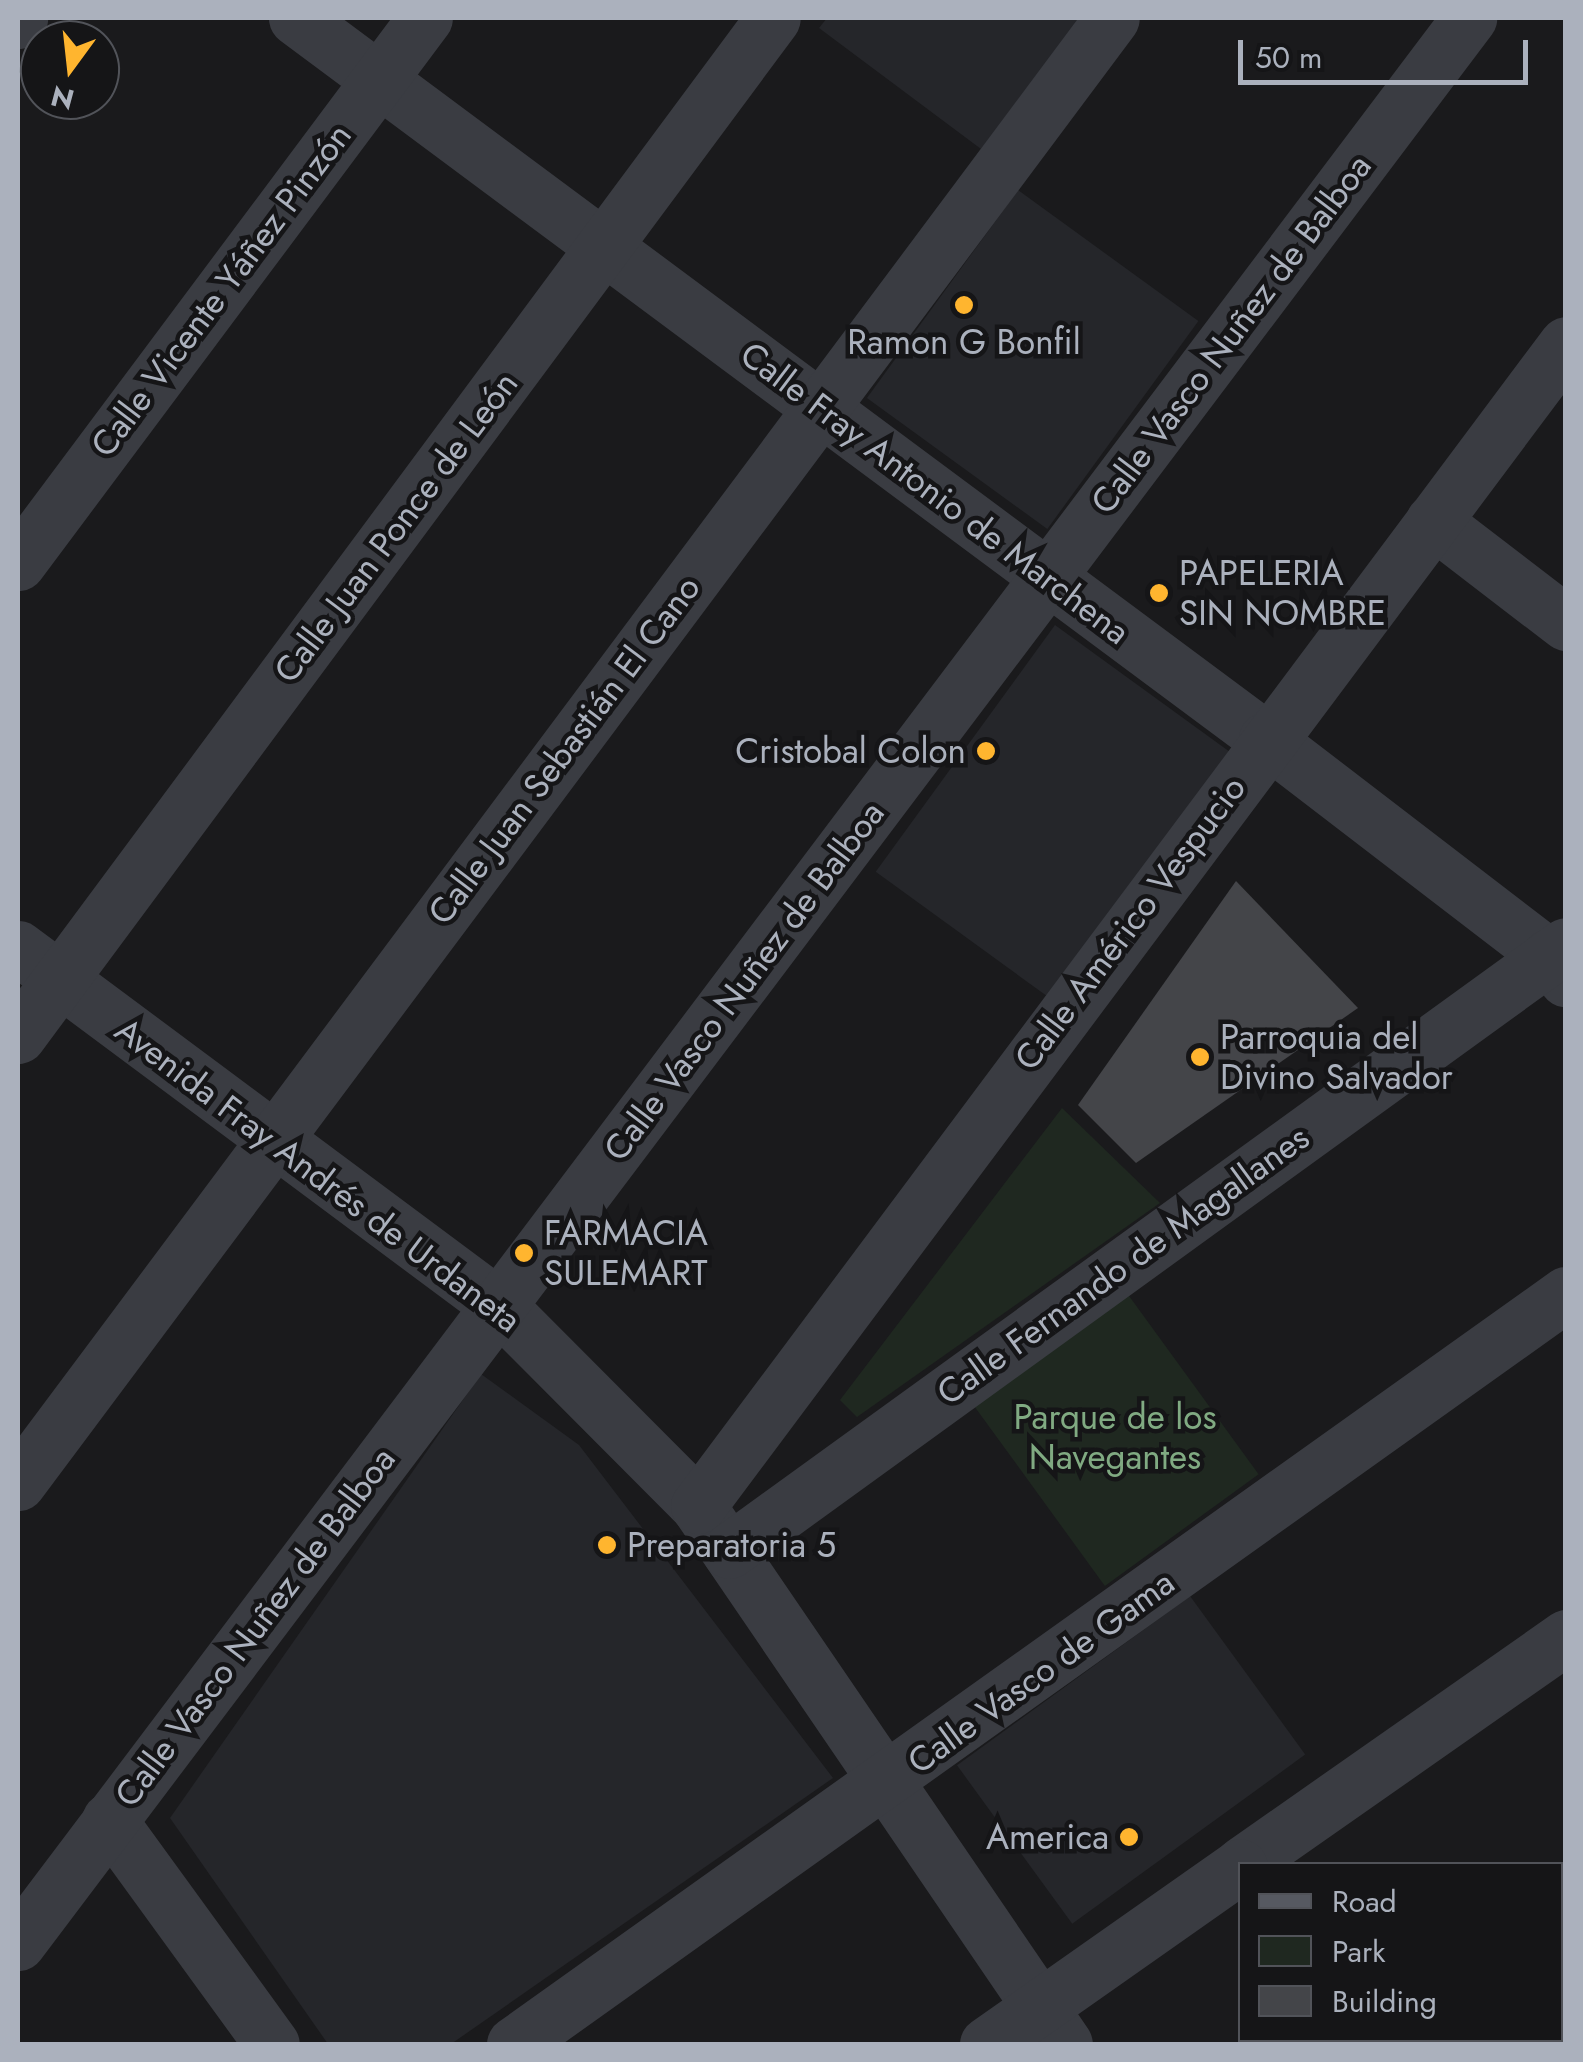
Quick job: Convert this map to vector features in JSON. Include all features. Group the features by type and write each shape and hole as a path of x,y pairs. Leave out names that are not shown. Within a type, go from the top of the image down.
{"street":[{"name":"Calle Fray Antonio de Marchena","path":"296,18 1560,960"},
{"name":"Calle Vicente Yáñez Pinzón","path":"18,563 425,18"},
{"name":"Calle Juan Ponce de León","path":"18,1036 773,18"},
{"name":"Calle Juan Sebastián El Cano","path":"18,1483 1112,18"},
{"name":"Calle Vasco Nuñez de Balboa","path":"18,1943 1468,18"},
{"name":"Calle Américo Vespucio","path":"698,1506 1266,739 1566,344"},
{"path":"1433,520 1566,624"},
{"name":"Avenida Fray Andrés de Urdaneta","path":"18,948 499,1306 698,1506 1053,2026"},
{"name":"Calle Fernando de Magallanes","path":"728,1551 1560,960"},
{"name":"Calle Vasco de Gama","path":"514,2044 885,1784 1566,1294"},
{"path":"1246,1862 1566,1637"},
{"path":"109,1820 272,2044"},
{"path":"986,2044 1053,2026 1238,1868"}],"shaded area":[{"path":"827,18 1080,18 981,149 819,28"},
{"path":"1018,190 1198,321 1047,529 867,398"},
{"path":"1055,625 1229,751 1050,998 876,872"},
{"path":"481,1374 579,1445 833,1778 451,2044 328,2044 170,1818"},
{"path":"1190,1596 1305,1755 1072,1924 957,1765"}],"green space":[{"path":"1062,1108 1160,1203 857,1417 840,1400"},
{"name":"Parque de los Navegantes","path":"1124,1289 1259,1474 1105,1586 970,1401"}],"building":[{"name":"Parroquia del Divino Salvador","path":"1236,881 1358,1008 1136,1163 1078,1105"}],"tram line":[{"path":"1546,2044 1550,2042"}],"place":[{"name":"Ramon G Bonfil","path":"964,305"},
{"name":"PAPELERIA SIN NOMBRE","path":"1159,593"},
{"name":"Cristobal Colon","path":"986,751"},
{"name":"Parroquia del Divino Salvador","path":"1200,1057"},
{"name":"FARMACIA SULEMART","path":"524,1253"},
{"name":"Preparatoria 5","path":"607,1545"},
{"name":"America","path":"1129,1837"}]}
